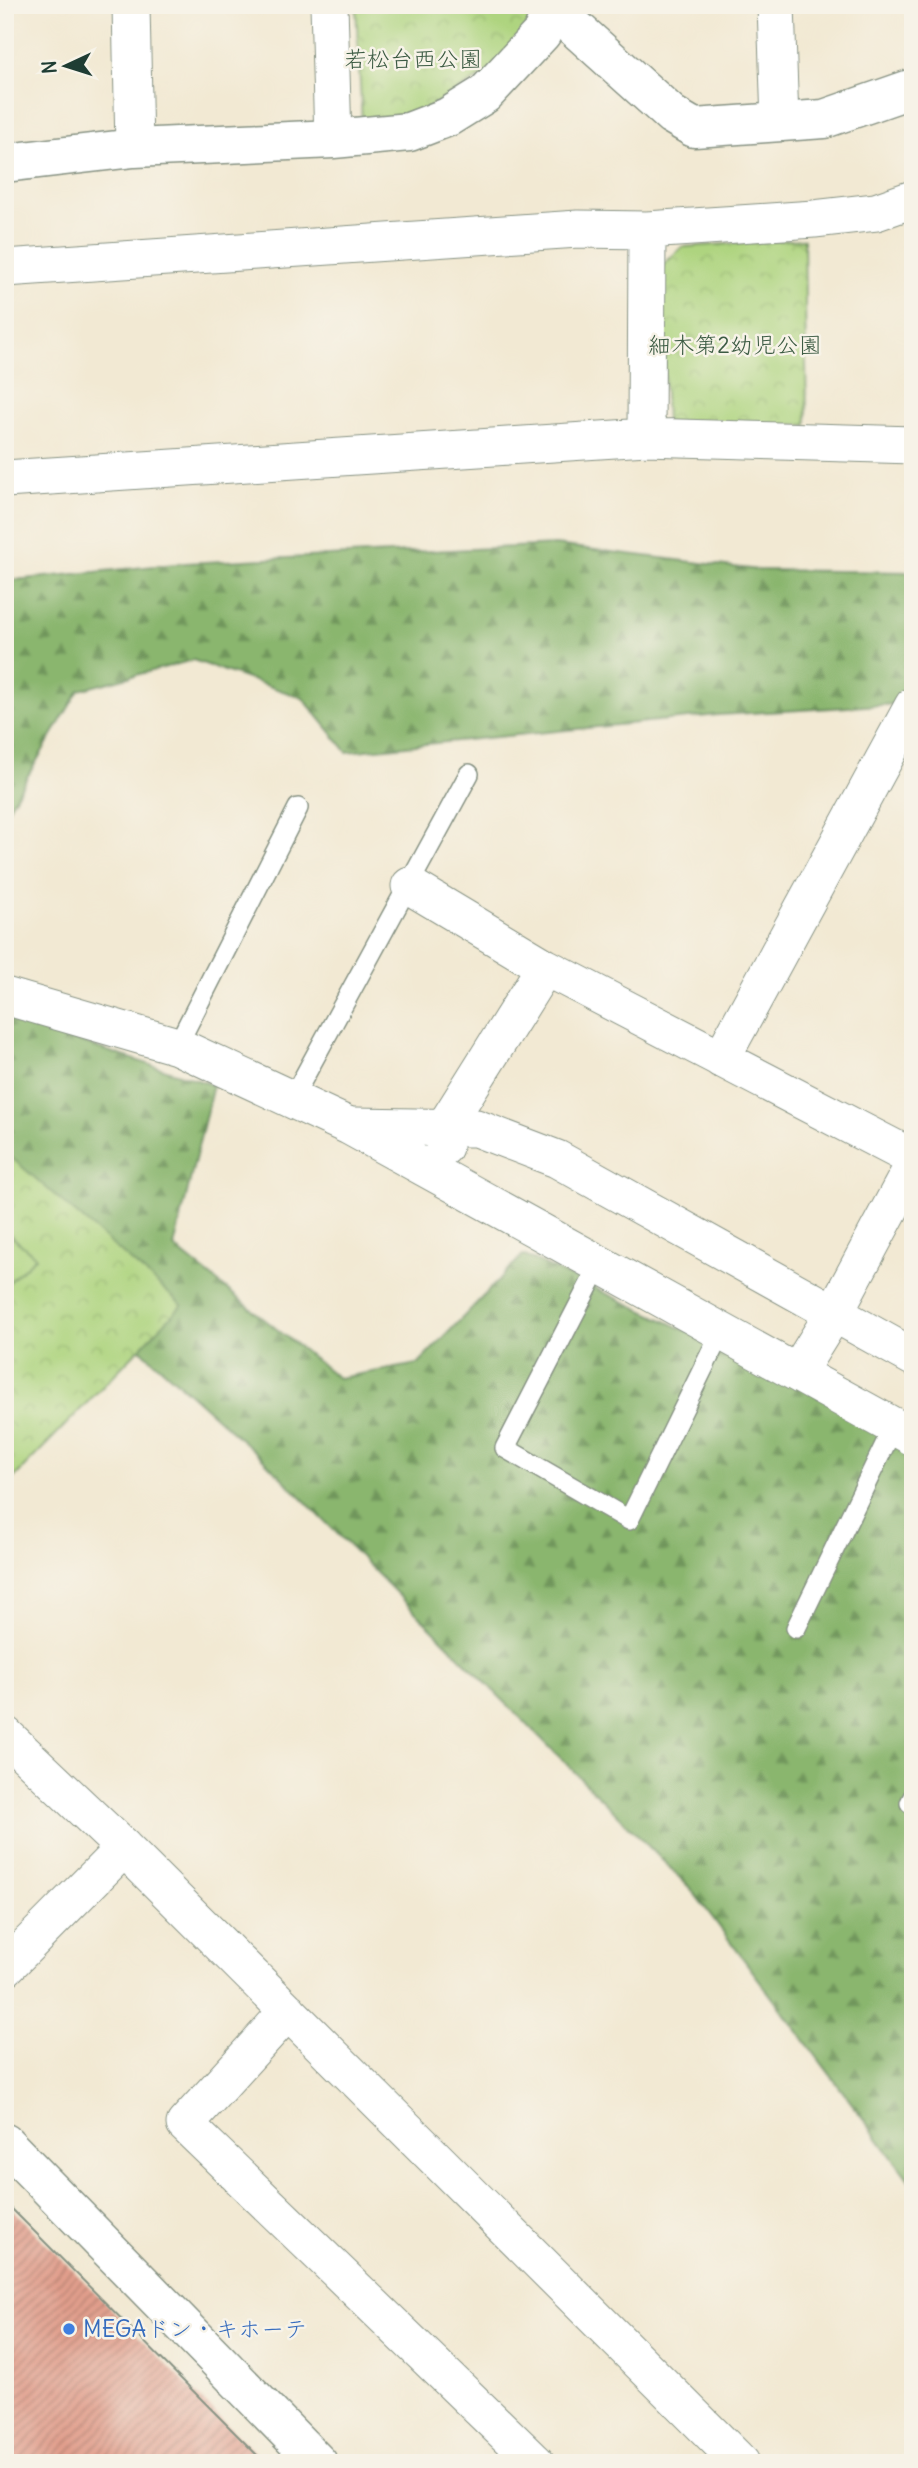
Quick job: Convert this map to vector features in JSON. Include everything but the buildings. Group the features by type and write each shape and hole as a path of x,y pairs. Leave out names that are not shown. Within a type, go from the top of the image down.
{"street":[{"path":"131,5 134,148"},
{"path":"329,5 333,139"},
{"path":"776,5 780,122"},
{"path":"5,163 134,148 333,139 409,132 448,117 485,94 542,33 554,7 672,115 694,128 824,119 913,88"},
{"path":"5,268 578,229 647,230 876,212 913,199"},
{"path":"646,437 647,230"},
{"path":"5,479 646,437 913,445"},
{"path":"721,1059 913,706"},
{"path":"410,886 545,967 913,1158"},
{"path":"445,1178 444,1128 545,967"},
{"path":"5,996 177,1046 349,1126 903,1431"},
{"path":"349,1126 476,1128 557,1159 913,1357"},
{"path":"798,1371 834,1313 913,1166"},
{"path":"5,1735 124,1848 741,2463"},
{"path":"5,1968 124,1848"},
{"path":"288,2011 185,2124 536,2463"},
{"path":"5,2143 318,2463"}],"lane":[{"path":"292,1099 469,774"},
{"path":"177,1046 298,808"},
{"path":"600,1264 505,1448 629,1520 722,1331"},
{"path":"796,1628 903,1431"}],"green space":[{"name":"若松台西公園","path":"356,5 536,5 527,26 499,66 407,120 362,123"},
{"name":"細木第2幼児公園","path":"804,239 807,425 666,424 661,267 682,247"},
{"path":"555,545 758,570 913,572 913,703 718,715 347,752 303,698 193,660 79,690 5,814 5,581 185,563"},
{"path":"5,1018 213,1085 174,1247 338,1378 418,1364 523,1255 778,1373 913,1451 913,2185 691,1889 262,1458 5,1228"},
{"path":"5,1152 182,1305 5,1487"},
{"path":"5,1231 36,1257 5,1286"}],"place":[{"name":"MEGAドン・キホーテ","path":"69,2329"}]}
